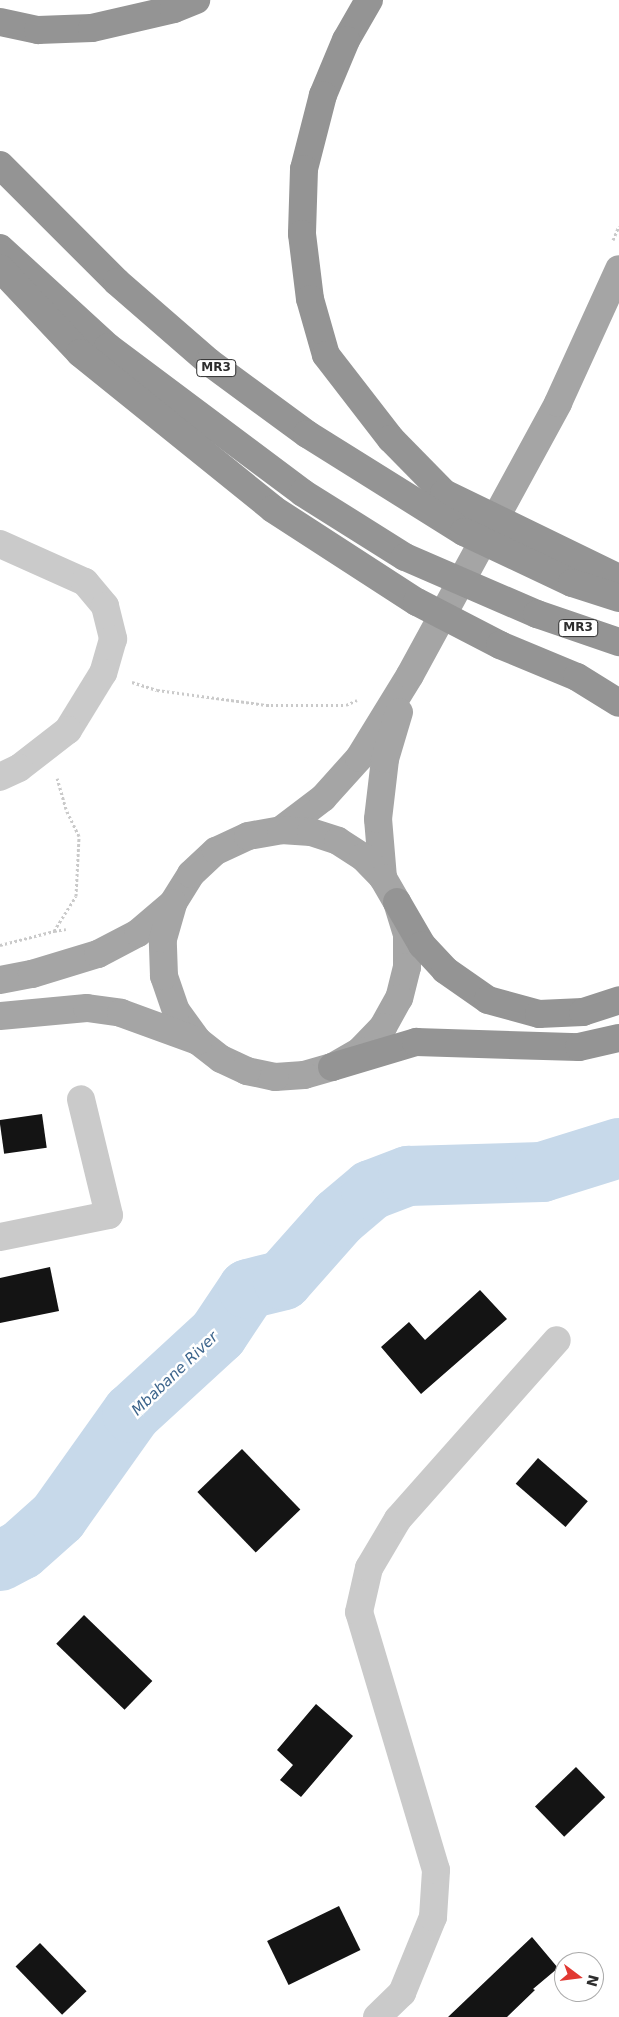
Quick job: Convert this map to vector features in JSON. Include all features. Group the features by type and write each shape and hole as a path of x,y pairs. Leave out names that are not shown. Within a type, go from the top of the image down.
{"highway":[{"path":"0,22 38,30 92,28 174,10 196,0"},
{"path":"369,0 346,40 323,95 304,169 302,234 310,299 326,355 391,439 444,494 619,578"},
{"name":"MR3","path":"0,165 117,282 209,362 307,434 464,532 572,583 619,598"},
{"name":"MR3","path":"0,248 108,347 303,493 405,557 537,614 619,642"},
{"path":"0,268 80,353 273,509 417,602 500,645 577,678 619,703"},
{"path":"397,902 422,945 439,964 488,1000 538,1014 583,1012 619,1000"},
{"path":"332,1067 416,1042 579,1047 619,1038"}],"main road":[{"path":"281,830 323,798 360,758 410,675 558,403 619,269"},
{"path":"383,878 378,819 384,759 410,675"},
{"path":"0,980 32,974 98,954 138,933 172,903 191,874 216,851 248,836 281,830 311,832 338,841 363,857 383,878 397,902 407,934 407,967 399,998 383,1028 360,1051 332,1067 304,1075 275,1077 238,1067 221,1059 198,1041 176,1011 164,976 163,939 172,903"},
{"path":"0,1016 87,1008 121,1013 198,1041"}],"street":[{"path":"0,544 85,582 104,606 113,639 103,673 68,730 19,768 0,778"},
{"path":"0,1237 109,1215 81,1098"},
{"path":"378,2017 402,1993 433,1918 436,1870 359,1612 369,1568 398,1519 556,1340"}],"path":[{"path":"103,673 157,690 266,705 346,705 361,698"},
{"path":"0,945 54,931 76,896 79,836 66,809 56,776 55,740"}],"building":[{"path":"42,1114 47,1148 4,1154 0,1120"},
{"path":"50,1267 59,1311 0,1323 0,1278"},
{"path":"480,1290 507,1319 421,1394 381,1347 409,1322 425,1340"},
{"path":"242,1449 300,1509 256,1552 197,1492"},
{"path":"538,1458 588,1501 566,1527 516,1484"},
{"path":"84,1615 152,1681 125,1710 56,1644"},
{"path":"316,1704 353,1736 301,1797 280,1780 293,1765 277,1750"},
{"path":"576,1767 605,1797 564,1837 535,1807"},
{"path":"339,1906 360,1950 289,1985 267,1941"},
{"path":"532,1937 554,1963 554,1971 533,1989 535,1990 507,2017 448,2017"},
{"path":"40,1943 87,1991 62,2015 16,1967"}],"waterway":[{"name":"Mbabane River","path":"0,1561 21,1550 58,1517 132,1413 218,1334 248,1289 283,1280 339,1217 371,1190 408,1176 542,1172 619,1148"}]}
